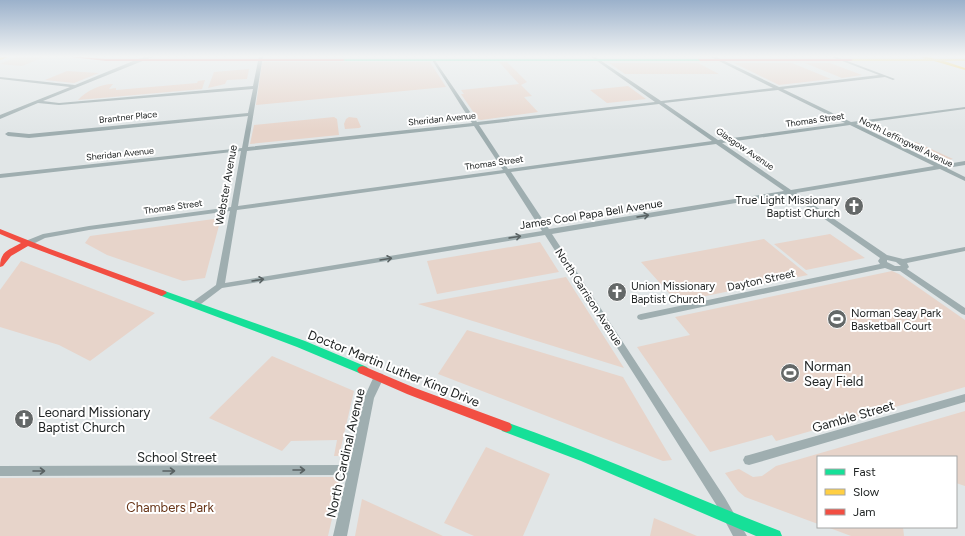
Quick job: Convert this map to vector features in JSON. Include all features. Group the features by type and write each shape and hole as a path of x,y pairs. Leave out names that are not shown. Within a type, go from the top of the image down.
{"main road":[{"name":"Doctor Martin Luther King Drive","path":"0,231 26,244 301,344 411,391 586,457 731,519 775,536"},
{"path":"0,264 8,254 26,244"}],"street":[{"path":"28,81 75,86"},
{"path":"1,116 87,81"},
{"name":"Webster Avenue","path":"220,286 251,114 255,81"},
{"name":"North Garrison Avenue","path":"448,81 647,385 731,519 740,536"},
{"name":"Glasgow Avenue","path":"628,81 790,192 886,262"},
{"name":"North Leffingwell Avenue","path":"764,81 965,179"},
{"name":"Sheridan Avenue","path":"0,176 244,148 476,124 840,81"},
{"path":"38,102 59,104 254,87"},
{"name":"Thomas Street","path":"26,244 43,236 70,231 965,108"},
{"name":"Brantner Place","path":"8,134 30,136 251,114"},
{"name":"James Cool Papa Bell Avenue","path":"220,286 965,163"},
{"path":"902,266 965,249"},
{"path":"886,262 892,258 965,312"},
{"name":"Dayton Street","path":"641,317 886,262"},
{"path":"194,305 220,286"},
{"name":"North Cardinal Avenue","path":"340,536 369,398 379,377"},
{"name":"Gamble Street","path":"749,460 965,398"},
{"name":"School Street","path":"0,471 354,470"}],"green space":[{"path":"55,81 79,81 74,83"},
{"path":"198,81 205,81 202,89 78,100 94,89 108,84 113,84 109,89 116,88 116,90 197,83"},
{"path":"211,81 226,81 225,84 208,88"},
{"path":"259,81 442,81 446,87 256,105"},
{"path":"516,81 527,82 521,85 532,96 524,97 538,112 481,120 478,119 461,94 464,94 461,90 519,84"},
{"path":"771,81 814,81 779,85"},
{"path":"628,86 646,99 607,103 590,90"},
{"path":"334,117 337,119 339,135 250,144 254,125"},
{"path":"349,117 357,118 361,127 345,129 344,124 346,119"},
{"path":"916,142 953,159 939,161 902,144"},
{"path":"221,218 205,278 183,281 107,255 85,243 90,236"},
{"path":"830,234 865,258 806,270 774,244"},
{"path":"764,239 808,275 677,302 641,262"},
{"path":"540,242 559,272 437,294 427,261"},
{"path":"21,261 155,313 90,361 59,345 0,327 0,290"},
{"path":"892,271 899,274 965,320 965,387 776,441 772,435 710,452 637,347 690,335 675,317"},
{"path":"566,277 624,368 418,304"},
{"path":"467,330 623,377 672,460 663,461 438,374"},
{"path":"272,356 354,391 339,456 334,456 337,440 291,441 282,451 209,418"},
{"path":"965,411 965,486 957,483 957,456 817,456 817,524 745,497 738,491 725,473 739,469 753,477 762,476 776,466"},
{"path":"486,447 550,474 523,536 474,536 444,523"},
{"name":"Chambers Park","path":"333,477 338,479 340,484 328,536 0,536 0,478"},
{"path":"362,499 443,536 355,536"},
{"path":"654,518 697,536 650,536"},
{"path":"830,528 903,528 904,536 851,536"}],"traffic: fast":[{"path":"162,293 301,344 363,370"},
{"path":"506,427 586,457 731,519 775,536"}],"traffic: jam":[{"path":"0,231 47,251 162,293"},
{"path":"0,264 8,254 26,244"},
{"path":"363,370 411,391 506,427"}],"place":[{"name":"True Light Missionary Baptist Church","path":"854,206"},
{"name":"Union Missionary Baptist Church","path":"617,292"},
{"name":"Norman Seay Park Basketball Court","path":"837,319"},
{"name":"Norman Seay Field","path":"790,373"},
{"name":"Leonard Missionary Baptist Church","path":"24,419"}]}
